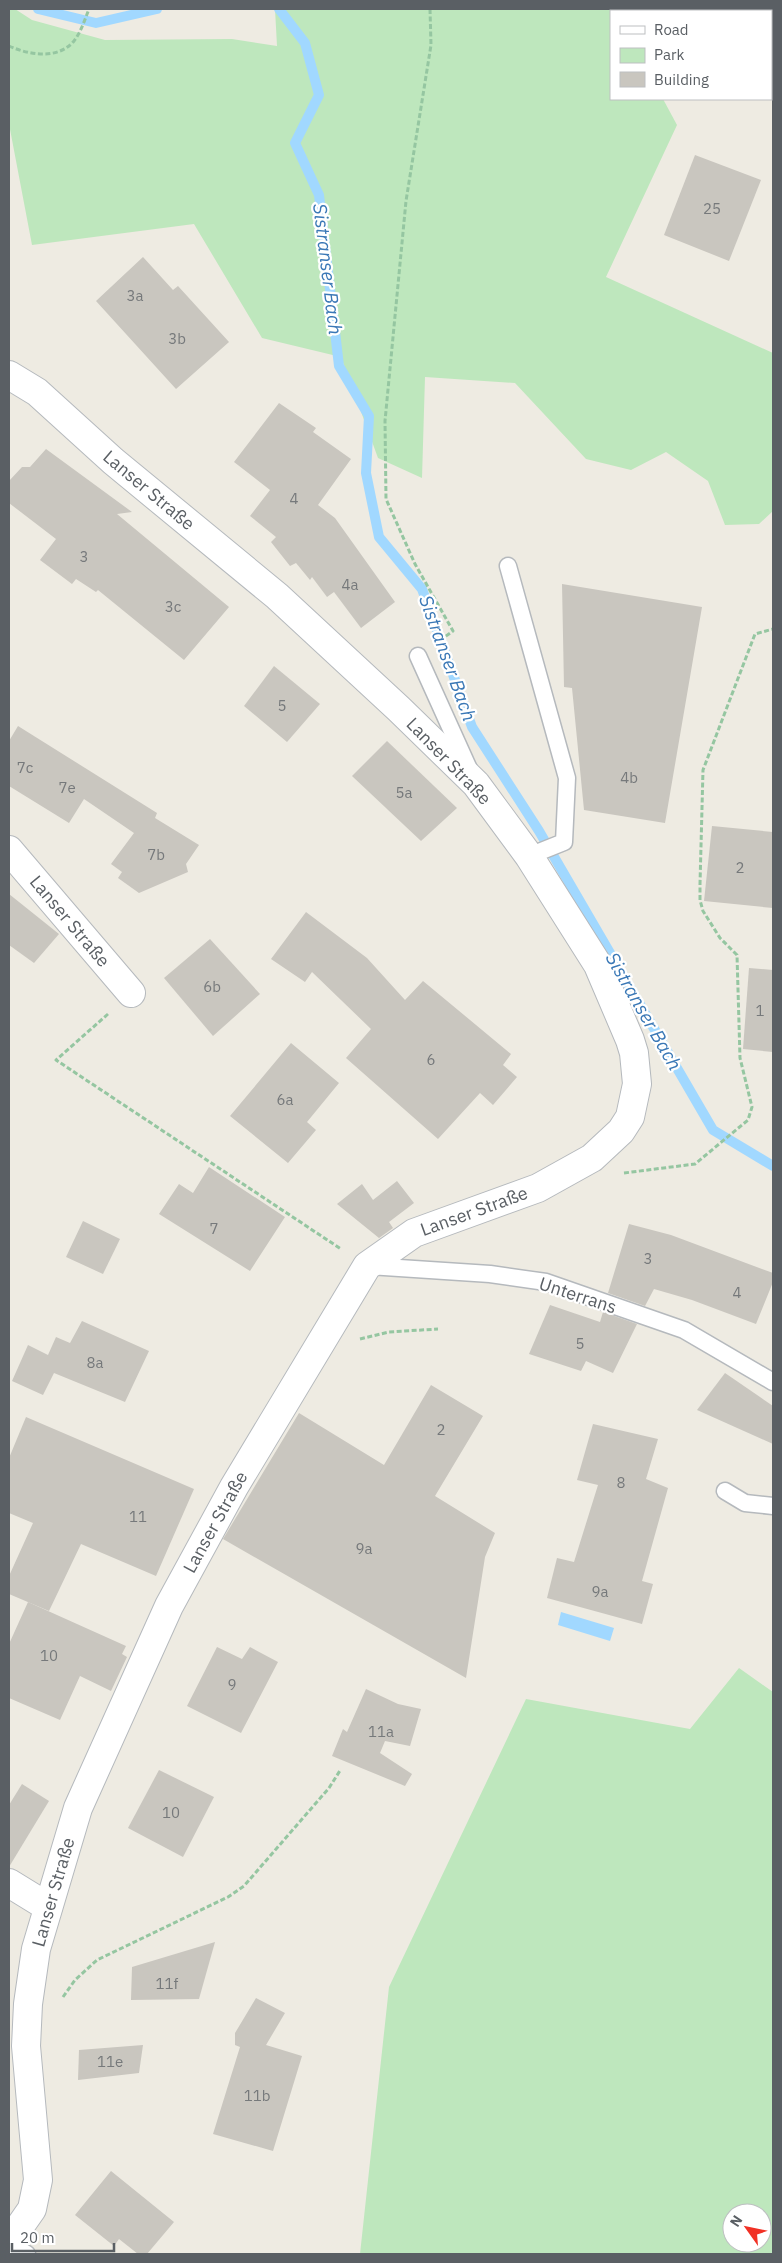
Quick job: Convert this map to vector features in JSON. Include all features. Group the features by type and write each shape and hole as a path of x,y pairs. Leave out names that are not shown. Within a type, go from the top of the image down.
{"street":[{"name":"Lanser Straße","path":"9,375 37,392 112,461 277,596 399,708 476,784 538,853 598,965 620,1012 634,1054 637,1084 630,1117 621,1131 592,1158 538,1188 414,1233 367,1266 234,1487 157,1629 78,1808 48,1907 36,1949 28,2004 26,2046 38,2180 32,2209 9,2242"},
{"name":"Lanser Straße","path":"9,850 131,993"},
{"path":"9,1883 48,1907"}],"lane":[{"path":"508,566 567,778 564,842 538,853"},
{"path":"418,656 476,784"},
{"name":"Unterrans","path":"367,1266 490,1274 546,1282 684,1330 773,1382"},
{"path":"725,1491 746,1503 773,1506"},
{"path":"9,2242 27,2254"}],"path":[{"path":"9,46 22,52 38,55 67,48 75,40 89,9"},
{"path":"430,9 431,45 406,201 385,421 386,499 415,564 453,631"},
{"path":"592,1158 604,1175 695,1164 748,1120 752,1107 740,1058 737,955 710,924 700,900 703,770 755,634 773,629"},
{"path":"131,993 56,1060 367,1266"},
{"path":"316,1350 389,1332 438,1329"},
{"path":"58,2004 75,1980 97,1960 228,1897 244,1886 329,1788 341,1769"}],"green space":[{"path":"9,9 15,9 32,20 105,40 232,39 277,46 275,9 676,9 610,10 610,100 664,100 677,125 606,277 773,353 773,511 759,524 725,525 708,481 666,452 631,470 586,459 515,383 425,377 422,478 378,458 341,357 262,338 194,224 32,245 9,124"},
{"path":"739,1668 773,1692 773,2254 360,2254 389,1987 526,1699 690,1729"}],"water":[{"path":"561,1612 614,1628 610,1641 558,1625"}],"building":[{"path":"695,155 761,180 729,261 664,235"},
{"path":"143,257 173,290 178,286 229,342 176,389 96,301"},
{"path":"279,403 316,428 313,432 351,459 318,505 335,518 395,602 361,628 334,592 327,597 312,577 310,580 296,563 290,566 271,542 276,537 250,516 270,490 234,462"},
{"path":"46,449 132,512 117,514 229,607 184,660 98,590 96,592 76,579 72,584 40,560 56,539 9,503 9,481 22,467 30,467"},
{"path":"562,584 702,607 665,823 584,810 572,688 564,687"},
{"path":"274,666 320,704 287,742 244,706"},
{"path":"18,726 157,813 155,818 199,845 186,864 188,872 139,893 118,878 122,872 111,864 134,833 84,799 69,823 9,786 9,741"},
{"path":"387,741 457,808 421,841 352,776"},
{"path":"712,826 773,832 773,908 704,901"},
{"path":"9,894 59,934 34,963 9,945"},
{"path":"306,912 367,958 405,1000 423,981 511,1054 503,1065 517,1077 493,1105 480,1093 438,1139 346,1058 371,1029 312,972 305,982 271,959"},
{"path":"210,939 260,994 213,1036 164,978"},
{"path":"749,968 773,970 773,1052 743,1049"},
{"path":"291,1043 339,1083 307,1122 316,1130 288,1163 230,1116"},
{"path":"209,1167 285,1217 250,1271 159,1214 179,1184 193,1193"},
{"path":"397,1181 414,1203 389,1222 393,1228 379,1238 337,1204 362,1184 373,1200"},
{"path":"83,1221 120,1239 103,1274 66,1257"},
{"path":"629,1224 671,1235 773,1273 773,1282 756,1324 692,1300 654,1289 645,1306 608,1293"},
{"path":"550,1305 600,1322 603,1312 637,1324 613,1373 586,1361 581,1371 529,1354"},
{"path":"82,1321 149,1351 125,1402 54,1373 43,1395 12,1381 28,1345 48,1355 56,1337 70,1343"},
{"path":"725,1373 773,1406 773,1444 697,1410"},
{"path":"431,1385 483,1416 435,1496 495,1533 485,1557 466,1678 223,1539 299,1413 384,1465"},
{"path":"26,1417 194,1489 156,1576 81,1544 49,1611 9,1594 9,1576 33,1523 9,1513 9,1458"},
{"path":"593,1424 658,1439 646,1479 668,1488 642,1581 653,1584 642,1624 547,1598 557,1558 574,1562 598,1485 577,1480"},
{"path":"28,1602 126,1646 122,1654 127,1657 111,1691 80,1676 60,1720 9,1698 9,1644"},
{"path":"217,1647 242,1659 250,1647 278,1662 241,1733 187,1706"},
{"path":"366,1689 398,1704 421,1709 410,1746 385,1741 380,1753 412,1774 405,1786 332,1756 343,1729 347,1732"},
{"path":"159,1770 214,1797 183,1857 128,1828"},
{"path":"22,1784 49,1801 9,1867 9,1805"},
{"path":"215,1942 199,1999 131,2000 132,1967"},
{"path":"256,1998 285,2013 266,2045 302,2056 273,2151 213,2134 240,2047 235,2045 235,2033"},
{"path":"143,2045 139,2073 78,2080 79,2050"},
{"path":"111,2171 174,2222 147,2254 138,2254 119,2239 114,2246 75,2215"}],"waterway":[{"name":"Sistranser Bach","path":"38,9 96,23 157,9"},
{"name":"Sistranser Bach","path":"279,9 305,43 319,95 295,143 319,195 339,366 369,416 366,473 379,537 422,589 472,727 539,831 713,1130 773,1166"}]}
